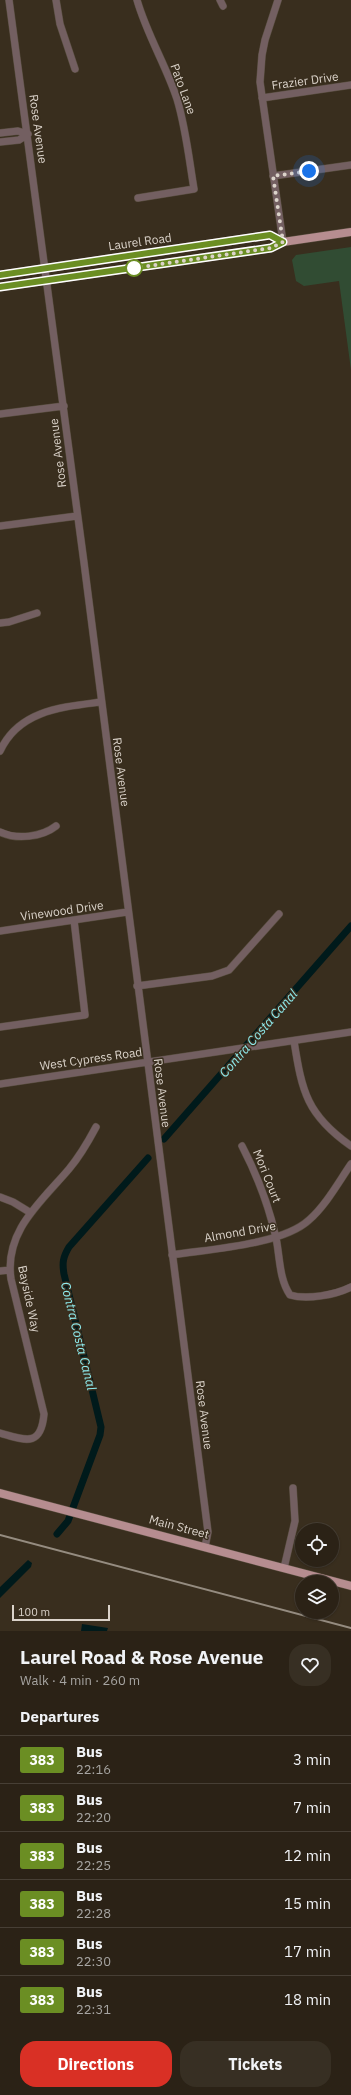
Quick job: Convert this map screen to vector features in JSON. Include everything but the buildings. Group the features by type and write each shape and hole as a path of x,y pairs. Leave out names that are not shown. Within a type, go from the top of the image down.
{"main road":[{"name":"Laurel Road","path":"0,287 271,248 283,242 351,232"},
{"name":"Laurel Road","path":"0,275 270,235 283,242"},
{"name":"Main Street","path":"0,1493 351,1586"}],"street":[{"name":"Rose Avenue","path":"9,0 47,268 127,912 208,1532 204,1547"},
{"path":"56,0 60,24 75,69"},
{"name":"Pato Lane","path":"137,0 148,32 177,98 186,138 194,189 138,198"},
{"path":"278,0 262,55 260,82 283,242"},
{"name":"Frazier Drive","path":"262,98 351,85"},
{"path":"0,133 18,130 28,134"},
{"path":"0,142 19,140 28,134"},
{"path":"273,176 351,165"},
{"path":"0,414 64,406"},
{"path":"0,526 77,516"},
{"path":"0,622 9,622 37,613"},
{"path":"1,748 21,724 39,713 57,708 101,702"},
{"path":"0,832 17,837 47,832 56,826"},
{"name":"Vinewood Drive","path":"0,931 127,912"},
{"path":"137,986 212,976 229,970 279,914"},
{"path":"0,1027 85,1015 74,920"},
{"name":"West Cypress Road","path":"0,1084 351,1032"},
{"path":"294,1041 300,1078 309,1102 327,1127 351,1146"},
{"name":"Bayside Way","path":"0,1433 22,1439 30,1440 35,1438 43,1424 44,1414 10,1270 13,1244 19,1230 31,1213 74,1163 96,1127"},
{"name":"Mori Court","path":"242,1146 263,1193 276,1238 284,1282 290,1295 305,1297 336,1292 351,1286"},
{"name":"Almond Drive","path":"172,1255 276,1238 298,1229 318,1211 351,1164"},
{"path":"0,1197 13,1202 31,1213"},
{"path":"0,1270 10,1270"},
{"path":"284,1568 295,1521 293,1488"}],"green space":[{"path":"351,247 351,370 339,281 304,286 296,281 292,260 296,255"}],"water":[{"path":"28,1560 32,1563 31,1567 0,1598 0,1587"},
{"path":"82,1624 108,1628 107,1631 81,1631"}],"waterway":[{"name":"Contra Costa Canal","path":"164,1139 351,926"},
{"name":"Contra Costa Canal","path":"57,1534 68,1521 100,1435 101,1427 64,1274 63,1267 65,1254 69,1247 148,1158"}],"railway":[{"path":"0,1535 351,1628"}],"bus line":[{"name":"383","path":"0,275 270,235 283,242 271,248 0,287"}],"route":[{"path":"134,268 271,248 283,242 273,176 309,171"}]}
